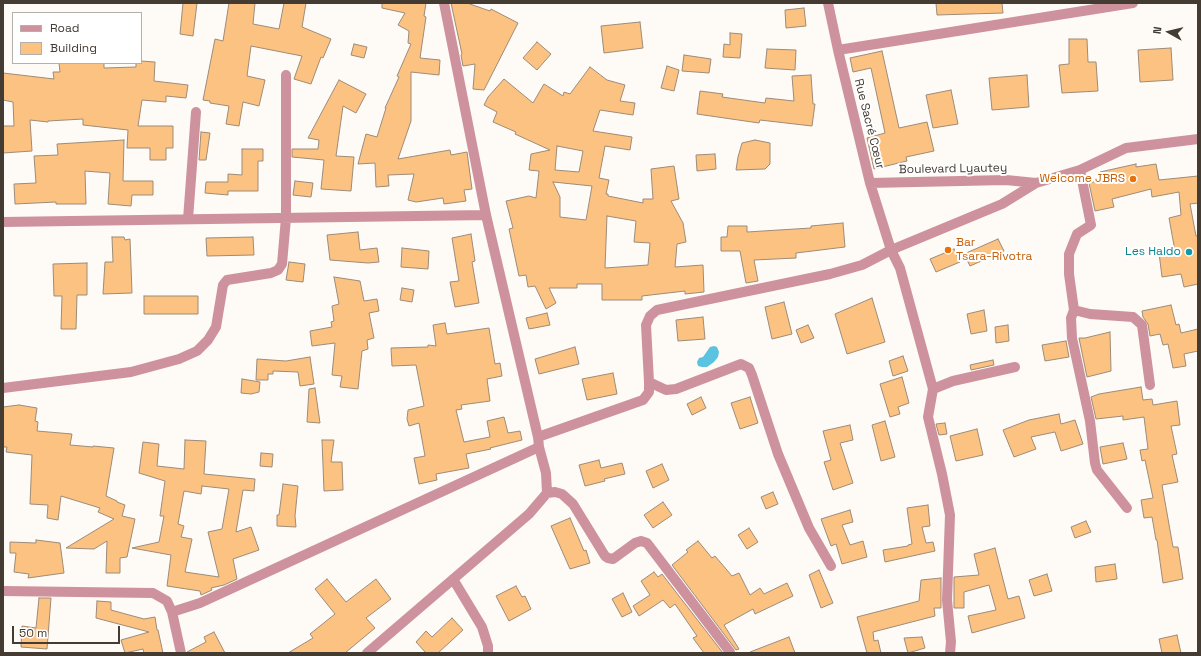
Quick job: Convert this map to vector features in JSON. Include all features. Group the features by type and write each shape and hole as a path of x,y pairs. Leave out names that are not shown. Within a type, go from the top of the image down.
{"street":[{"path":"444,3 486,215 546,473 547,493"},
{"name":"Rue Sacré Cœur","path":"828,3 870,183 891,250 900,268 933,389"},
{"path":"838,50 1133,3"},
{"path":"3,388 131,372 179,359 197,351 208,340 216,327 223,285 227,280 271,273 278,270 282,264 286,218 286,75"},
{"path":"188,220 196,112"},
{"name":"Boulevard Lyautey","path":"649,382 646,326 650,316 657,310 830,274 862,265 891,250 1002,204 1036,183 1080,170 1126,148 1198,139"},
{"path":"1080,170 1091,225 1077,234 1070,254 1069,274 1074,310 1071,318 1072,338 1090,421 1097,470 1127,508"},
{"name":"Boulevard Lyautey","path":"870,183 1006,180 1036,183"},
{"path":"3,222 486,215"},
{"path":"1074,310 1090,314 1133,317 1142,325 1150,385"},
{"path":"172,612 200,603 539,442 642,400 649,392 649,382 666,390 676,389 741,364 749,368 778,454 809,528 830,566"},
{"path":"950,653 951,642 947,600 950,515 928,417 933,389 953,381 1015,367"},
{"path":"367,653 529,514 547,493 556,492 562,494 573,504 605,556 608,558 613,559 635,543 641,541 647,543 730,652"},
{"path":"453,579 482,627 488,646 488,653"},
{"path":"3,591 153,593 167,601 172,612 181,653"}],"water":[{"path":"710,347 717,347 719,352 718,357 714,362 707,367 698,366 697,362 699,358 703,357"}],"building":[{"path":"183,3 197,3 193,36 180,34"},
{"path":"229,3 255,3 253,24 279,29 284,3 306,3 302,27 331,39 323,58 321,57 311,84 294,79 302,56 251,46 247,76 265,80 259,106 243,102 239,126 226,124 229,106 210,103 210,101 203,100 215,39 223,41"},
{"path":"382,3 426,3 424,16 426,17 420,58 440,60 439,75 411,72 411,121 398,159 450,150 451,155 467,152 472,189 464,190 466,201 444,204 443,198 416,202 408,200 414,174 388,175 389,186 376,187 375,163 358,164 366,134 377,137 385,108 399,77 397,76 411,44 408,43 409,31 398,25 405,13 382,8"},
{"path":"451,3 467,3 490,11 491,9 518,23 484,90 473,89 475,64 463,66 462,54"},
{"path":"936,3 1002,3 1003,13 937,15"},
{"path":"804,8 806,26 786,28 785,10"},
{"path":"640,22 643,48 604,53 601,26"},
{"path":"730,33 742,34 740,58 723,57 724,44 730,45"},
{"path":"1069,39 1087,39 1088,62 1096,62 1098,91 1062,93 1059,65 1069,64"},
{"path":"537,42 551,54 537,70 523,58"},
{"path":"354,44 367,47 364,58 351,55"},
{"path":"1171,48 1173,80 1140,82 1138,50"},
{"path":"767,49 796,50 795,70 765,68"},
{"path":"882,51 899,128 927,122 934,151 906,157 907,161 874,169 867,138 885,133 871,68 853,72 850,58"},
{"path":"684,55 711,59 709,73 682,71"},
{"path":"142,61 155,62 154,81 188,85 186,98 166,96 166,102 142,100 138,126 173,126 173,148 166,148 166,160 150,160 150,148 127,148 128,130 83,125 83,119 48,122 30,120 32,151 3,153 3,126 14,126 13,102 3,100 3,73 54,79 53,72 60,72 59,64 104,64 104,68 136,67 136,64 142,64"},
{"path":"667,66 679,70 674,91 661,88"},
{"path":"590,67 607,80 625,85 620,101 635,103 633,115 600,110 593,131 632,137 630,150 605,146 599,178 609,180 606,194 608,194 608,196 643,203 643,199 653,199 651,169 674,166 679,199 671,201 683,223 686,242 677,244 675,267 703,265 704,292 685,294 685,291 642,296 642,300 602,300 602,284 577,284 577,288 549,288 556,303 546,309 535,286 528,287 526,275 519,276 509,229 513,228 506,201 529,196 536,198 539,171 529,170 531,154 550,150 493,122 497,112 484,105 488,97 504,79 533,103 544,84 563,96 564,92 570,94","holes":["557,146 583,151 579,172 555,170","553,182 592,186 586,220 560,217 560,197","607,216 636,221 634,242 650,243 648,265 605,268"]},
{"path":"811,75 813,104 815,104 812,126 760,120 759,123 697,114 700,91 723,94 722,97 765,103 766,98 794,101 792,76"},
{"path":"1027,75 1029,107 992,110 989,78"},
{"path":"339,80 366,94 356,113 343,106 336,156 354,157 351,191 321,189 324,160 292,157 292,149 318,149 319,140 308,138"},
{"path":"951,90 958,124 933,128 926,95"},
{"path":"201,132 210,133 206,160 199,160"},
{"path":"124,140 123,181 153,181 153,195 132,195 131,206 108,204 110,173 85,171 86,204 56,204 56,202 15,204 14,184 36,183 34,156 58,155 57,144"},
{"path":"755,140 770,143 770,164 765,169 736,170 742,143"},
{"path":"242,149 263,149 263,161 258,161 258,191 228,191 228,195 205,193 206,182 228,182 228,174 242,175"},
{"path":"715,154 716,169 697,171 696,155"},
{"path":"1136,164 1136,167 1156,164 1159,180 1198,176 1198,203 1190,204 1196,236 1198,236 1198,284 1184,287 1181,274 1162,277 1159,253 1175,251 1169,218 1181,215 1179,192 1152,197 1151,189 1112,199 1114,207 1095,211 1089,183 1102,180 1100,172"},
{"path":"295,181 313,183 311,197 293,195"},
{"path":"843,223 845,247 796,253 796,258 754,260 758,281 746,283 740,251 721,251 721,237 727,237 728,226 747,226 747,232 811,228 811,226"},
{"path":"358,232 360,250 377,248 379,262 368,263 330,260 327,235"},
{"path":"471,234 475,261 472,262 479,303 455,307 450,282 459,281 452,238"},
{"path":"112,237 124,237 125,240 130,239 132,293 103,294 105,262 113,262"},
{"path":"253,237 254,255 207,256 206,238"},
{"path":"998,239 1004,251 970,266 964,254"},
{"path":"402,248 429,251 428,269 401,267"},
{"path":"954,249 960,262 936,272 930,259"},
{"path":"289,262 305,264 303,282 286,280"},
{"path":"87,263 87,295 77,295 76,329 61,329 62,296 54,296 53,264"},
{"path":"334,277 360,281 364,301 377,299 379,311 369,313 374,338 367,340 368,349 362,351 358,389 340,387 342,376 332,375 335,343 312,346 310,331 332,327 331,322 334,321 332,306 339,304"},
{"path":"402,288 414,290 412,302 400,300"},
{"path":"144,296 198,296 198,314 144,314"},
{"path":"872,298 885,342 847,354 835,314"},
{"path":"784,302 792,334 772,339 765,307"},
{"path":"1171,305 1176,325 1179,324 1181,333 1198,329 1198,351 1184,354 1186,366 1173,368 1168,344 1163,345 1160,334 1150,336 1148,324 1143,317 1142,311"},
{"path":"984,310 987,331 971,334 967,314"},
{"path":"547,313 550,325 529,329 526,318"},
{"path":"703,317 705,339 678,341 676,320"},
{"path":"445,323 447,334 489,328 495,364 500,363 502,376 487,379 490,401 461,405 462,409 456,410 464,442 490,437 487,421 504,417 508,433 520,431 522,440 490,448 491,449 466,454 469,468 436,474 437,480 419,484 414,458 425,456 419,423 409,426 407,419 408,410 424,406 416,365 392,366 391,348 428,347 428,345 436,346 433,325"},
{"path":"808,325 814,338 801,343 796,330"},
{"path":"1008,325 1009,341 996,343 995,327"},
{"path":"1110,332 1111,371 1087,377 1079,338"},
{"path":"1066,341 1069,357 1045,361 1042,345"},
{"path":"575,347 579,364 539,374 535,359"},
{"path":"903,356 908,371 893,376 889,361"},
{"path":"310,357 314,384 300,386 298,372 273,371 273,374 268,374 268,380 256,380 257,359 286,361"},
{"path":"993,360 994,365 971,370 970,365"},
{"path":"613,373 617,394 587,400 582,379"},
{"path":"902,377 909,403 898,407 900,414 890,417 880,384"},
{"path":"242,379 260,382 259,392 251,394 241,393"},
{"path":"1141,387 1143,400 1152,399 1153,405 1177,401 1180,425 1171,426 1177,454 1172,455 1178,482 1162,485 1173,547 1178,547 1183,579 1163,583 1152,517 1144,518 1141,500 1153,498 1145,460 1142,461 1140,450 1148,449 1144,417 1123,420 1123,416 1096,419 1091,397 1099,394"},
{"path":"315,388 320,423 307,422 309,389"},
{"path":"701,397 706,408 692,415 687,404"},
{"path":"750,397 758,423 740,429 731,403"},
{"path":"19,405 37,408 35,421 38,422 37,431 72,434 70,445 114,448 106,496 125,505 122,516 135,519 127,557 120,558 120,573 106,573 107,541 94,549 66,548 114,519 98,512 100,508 61,496 58,520 47,518 48,505 30,504 32,455 6,452 7,447 3,447 3,407"},
{"path":"1059,414 1061,424 1075,420 1083,444 1061,451 1055,432 1031,437 1036,449 1014,457 1003,430 1029,420"},
{"path":"885,421 895,457 881,461 872,425"},
{"path":"945,423 947,434 939,435 936,424"},
{"path":"850,425 853,440 840,443 853,483 833,490 824,462 831,460 823,431"},
{"path":"977,429 983,455 956,461 950,436"},
{"path":"185,440 206,441 204,474 255,479 254,491 243,490 236,532 251,527 259,550 233,559 237,579 224,585 211,588 212,590 201,595 200,591 167,586 171,555 132,548 159,542 164,516 160,516 165,481 139,473 143,442 159,444 157,466 184,469","holes":["202,486 229,489 222,529 208,532 219,577 185,572 192,539 181,537 184,526 178,524 184,491 201,494"]},
{"path":"322,440 334,440 331,462 342,462 343,490 324,491"},
{"path":"1123,443 1127,459 1103,464 1100,447"},
{"path":"261,453 273,454 272,467 260,466"},
{"path":"599,460 601,468 622,463 625,474 604,479 605,481 585,486 579,465"},
{"path":"662,464 669,480 653,488 646,471"},
{"path":"283,484 298,486 295,516 296,527 277,526 277,515 279,515"},
{"path":"773,492 778,504 766,509 761,497"},
{"path":"663,502 672,515 653,528 644,515"},
{"path":"928,505 930,526 922,527 926,543 933,542 935,551 885,562 883,550 912,544 907,508"},
{"path":"850,510 853,522 842,525 850,545 863,541 867,557 842,564 836,544 831,546 821,519"},
{"path":"570,518 584,551 586,550 590,563 570,569 551,526"},
{"path":"1086,521 1091,532 1075,538 1071,527"},
{"path":"749,528 758,542 747,549 738,535"},
{"path":"36,540 60,543 64,573 28,578 29,574 14,572 16,553 10,553 10,542 36,543"},
{"path":"698,541 712,558 715,556 732,576 739,573 750,595 760,588 764,594 787,583 793,596 755,614 753,609 724,625 739,649 736,650 672,565 688,552 686,550"},
{"path":"995,548 1008,599 1019,596 1025,618 972,633 968,616 996,610 989,585 964,592 964,608 954,608 954,577 979,575 974,554"},
{"path":"1115,564 1117,579 1096,582 1095,567"},
{"path":"819,570 833,603 821,608 809,575"},
{"path":"654,572 658,577 662,574 723,653 704,653 693,638 697,636 675,604 670,608 663,600 639,616 633,606 650,595 641,581"},
{"path":"1047,574 1052,591 1034,596 1029,580"},
{"path":"941,578 941,608 934,608 935,616 873,632 874,641 878,640 881,653 867,653 857,617 919,601 921,580"},
{"path":"327,579 346,602 376,579 391,599 366,618 375,628 345,653 288,653 313,638 310,634 335,614 315,589"},
{"path":"516,586 522,597 525,596 531,609 509,621 496,596"},
{"path":"623,593 632,612 622,617 612,599"},
{"path":"39,598 51,598 47,649 21,647 22,626 36,628"},
{"path":"97,601 111,602 111,610 144,619 155,617 163,653 144,653 143,649 125,653 121,640 149,632 96,618"},
{"path":"452,618 463,630 438,653 426,653 416,642 426,631 432,637"},
{"path":"214,632 225,653 187,653 206,642 204,637"},
{"path":"1177,635 1181,653 1162,653 1159,639"},
{"path":"789,637 795,653 750,653 750,652"},
{"path":"922,637 925,648 908,653 904,638"}],"place":[{"name":"Welcome JBRS","path":"1133,179"},
{"name":"Bar Tsara-Rivotra","path":"948,250"},
{"name":"Les Haldo","path":"1189,252"}]}
